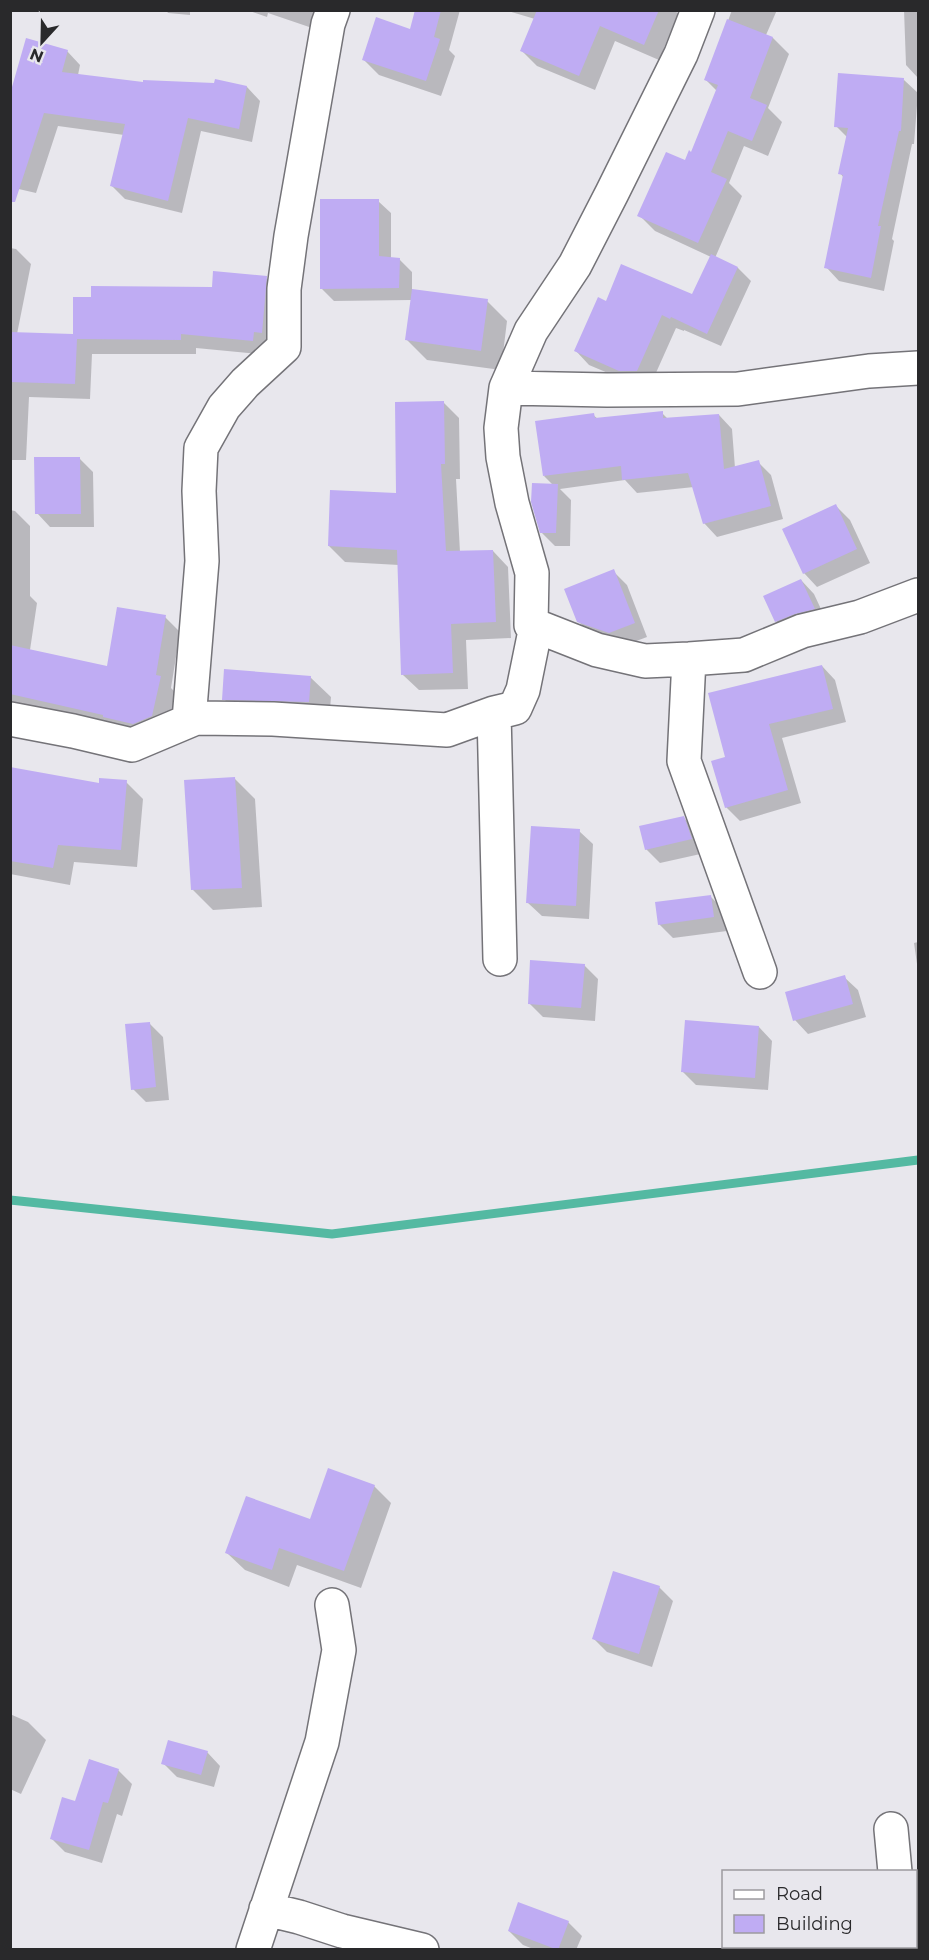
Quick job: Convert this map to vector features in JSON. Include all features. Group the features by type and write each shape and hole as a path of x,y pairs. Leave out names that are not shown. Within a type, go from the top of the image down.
{"street":[{"path":"333,10 326,35 291,236 284,289 284,346 245,383 224,407 201,448 199,491 202,561 189,720 196,718 273,719 447,730 494,712 515,708 523,690 536,626"},
{"path":"698,10 681,54 612,193 575,265 531,331 506,388 501,428 503,457 512,503 531,573 531,625 597,650 645,661 744,655 802,631 860,617 918,595"},
{"path":"506,388 738,389 869,371 918,368"},
{"path":"689,659 684,761 760,972"},
{"path":"494,712 500,959"},
{"path":"10,719 132,745 196,718"},
{"path":"253,1950 322,1742 339,1650 332,1605"},
{"path":"891,1828 895,1870"},
{"path":"266,1910 422,1950"}],"building":[{"path":"415,10 441,10 434,37 440,39 426,81 362,60 376,17 410,29"},
{"path":"537,10 659,10 644,45 600,26 579,76 520,51"},
{"path":"727,19 773,37 750,98 767,105 752,141 728,131 711,172 727,179 698,243 637,216 666,152 685,160 689,150 691,152 718,85 704,80"},
{"path":"26,38 68,50 62,72 143,82 143,80 214,83 215,79 247,86 239,129 188,118 168,201 110,186 125,124 44,113 15,202 10,202 10,94"},
{"path":"838,73 904,78 901,131 899,131 878,226 881,226 871,278 824,268 843,175 838,174 848,128 834,127"},
{"path":"320,199 379,199 379,256 400,258 399,288 320,289"},
{"path":"711,254 738,267 707,334 662,315 637,371 619,371 574,351 598,297 606,301 621,264 692,294"},
{"path":"213,271 267,276 262,333 254,332 253,341 181,334 181,340 77,339 75,384 10,382 10,332 73,334 73,297 91,297 91,286 212,287"},
{"path":"412,289 488,299 481,351 405,340"},
{"path":"444,401 445,464 441,464 446,551 493,550 496,622 451,624 453,673 401,675 397,550 328,546 330,490 396,493 395,402"},
{"path":"663,411 663,418 719,414 724,469 759,460 771,506 703,524 688,473 622,480 621,466 543,476 535,421 594,413 595,418"},
{"path":"34,457 80,457 81,514 35,514"},
{"path":"532,483 558,484 556,533 540,533 531,502"},
{"path":"836,504 857,549 803,574 782,529"},
{"path":"614,569 635,623 609,633 577,622 564,589"},
{"path":"801,579 815,609 775,622 763,596"},
{"path":"117,607 166,615 156,675 161,676 152,716 133,724 10,694 10,645 107,666"},
{"path":"822,665 833,709 769,724 788,790 725,808 711,761 725,757 708,693"},
{"path":"224,669 311,676 309,702 222,700"},
{"path":"10,767 99,783 99,778 127,780 121,850 58,845 53,868 10,861"},
{"path":"235,777 242,888 191,890 184,780"},
{"path":"684,816 692,839 645,850 639,826"},
{"path":"531,826 580,829 576,906 526,903"},
{"path":"711,895 714,917 658,925 655,902"},
{"path":"530,960 585,964 581,1008 528,1004"},
{"path":"845,975 853,1004 793,1021 785,992"},
{"path":"685,1020 759,1026 755,1078 681,1072"},
{"path":"150,1022 156,1087 131,1090 125,1024"},
{"path":"328,1468 375,1485 344,1571 279,1548 272,1570 225,1553 246,1496 310,1519"},
{"path":"613,1571 660,1586 639,1654 592,1639"},
{"path":"168,1740 208,1751 201,1775 161,1764"},
{"path":"89,1759 119,1769 108,1803 103,1802 89,1850 50,1839 62,1797 75,1801"},
{"path":"518,1902 569,1921 558,1950 508,1931"}],"waterway":[{"path":"10,1200 332,1234 918,1160"}]}
